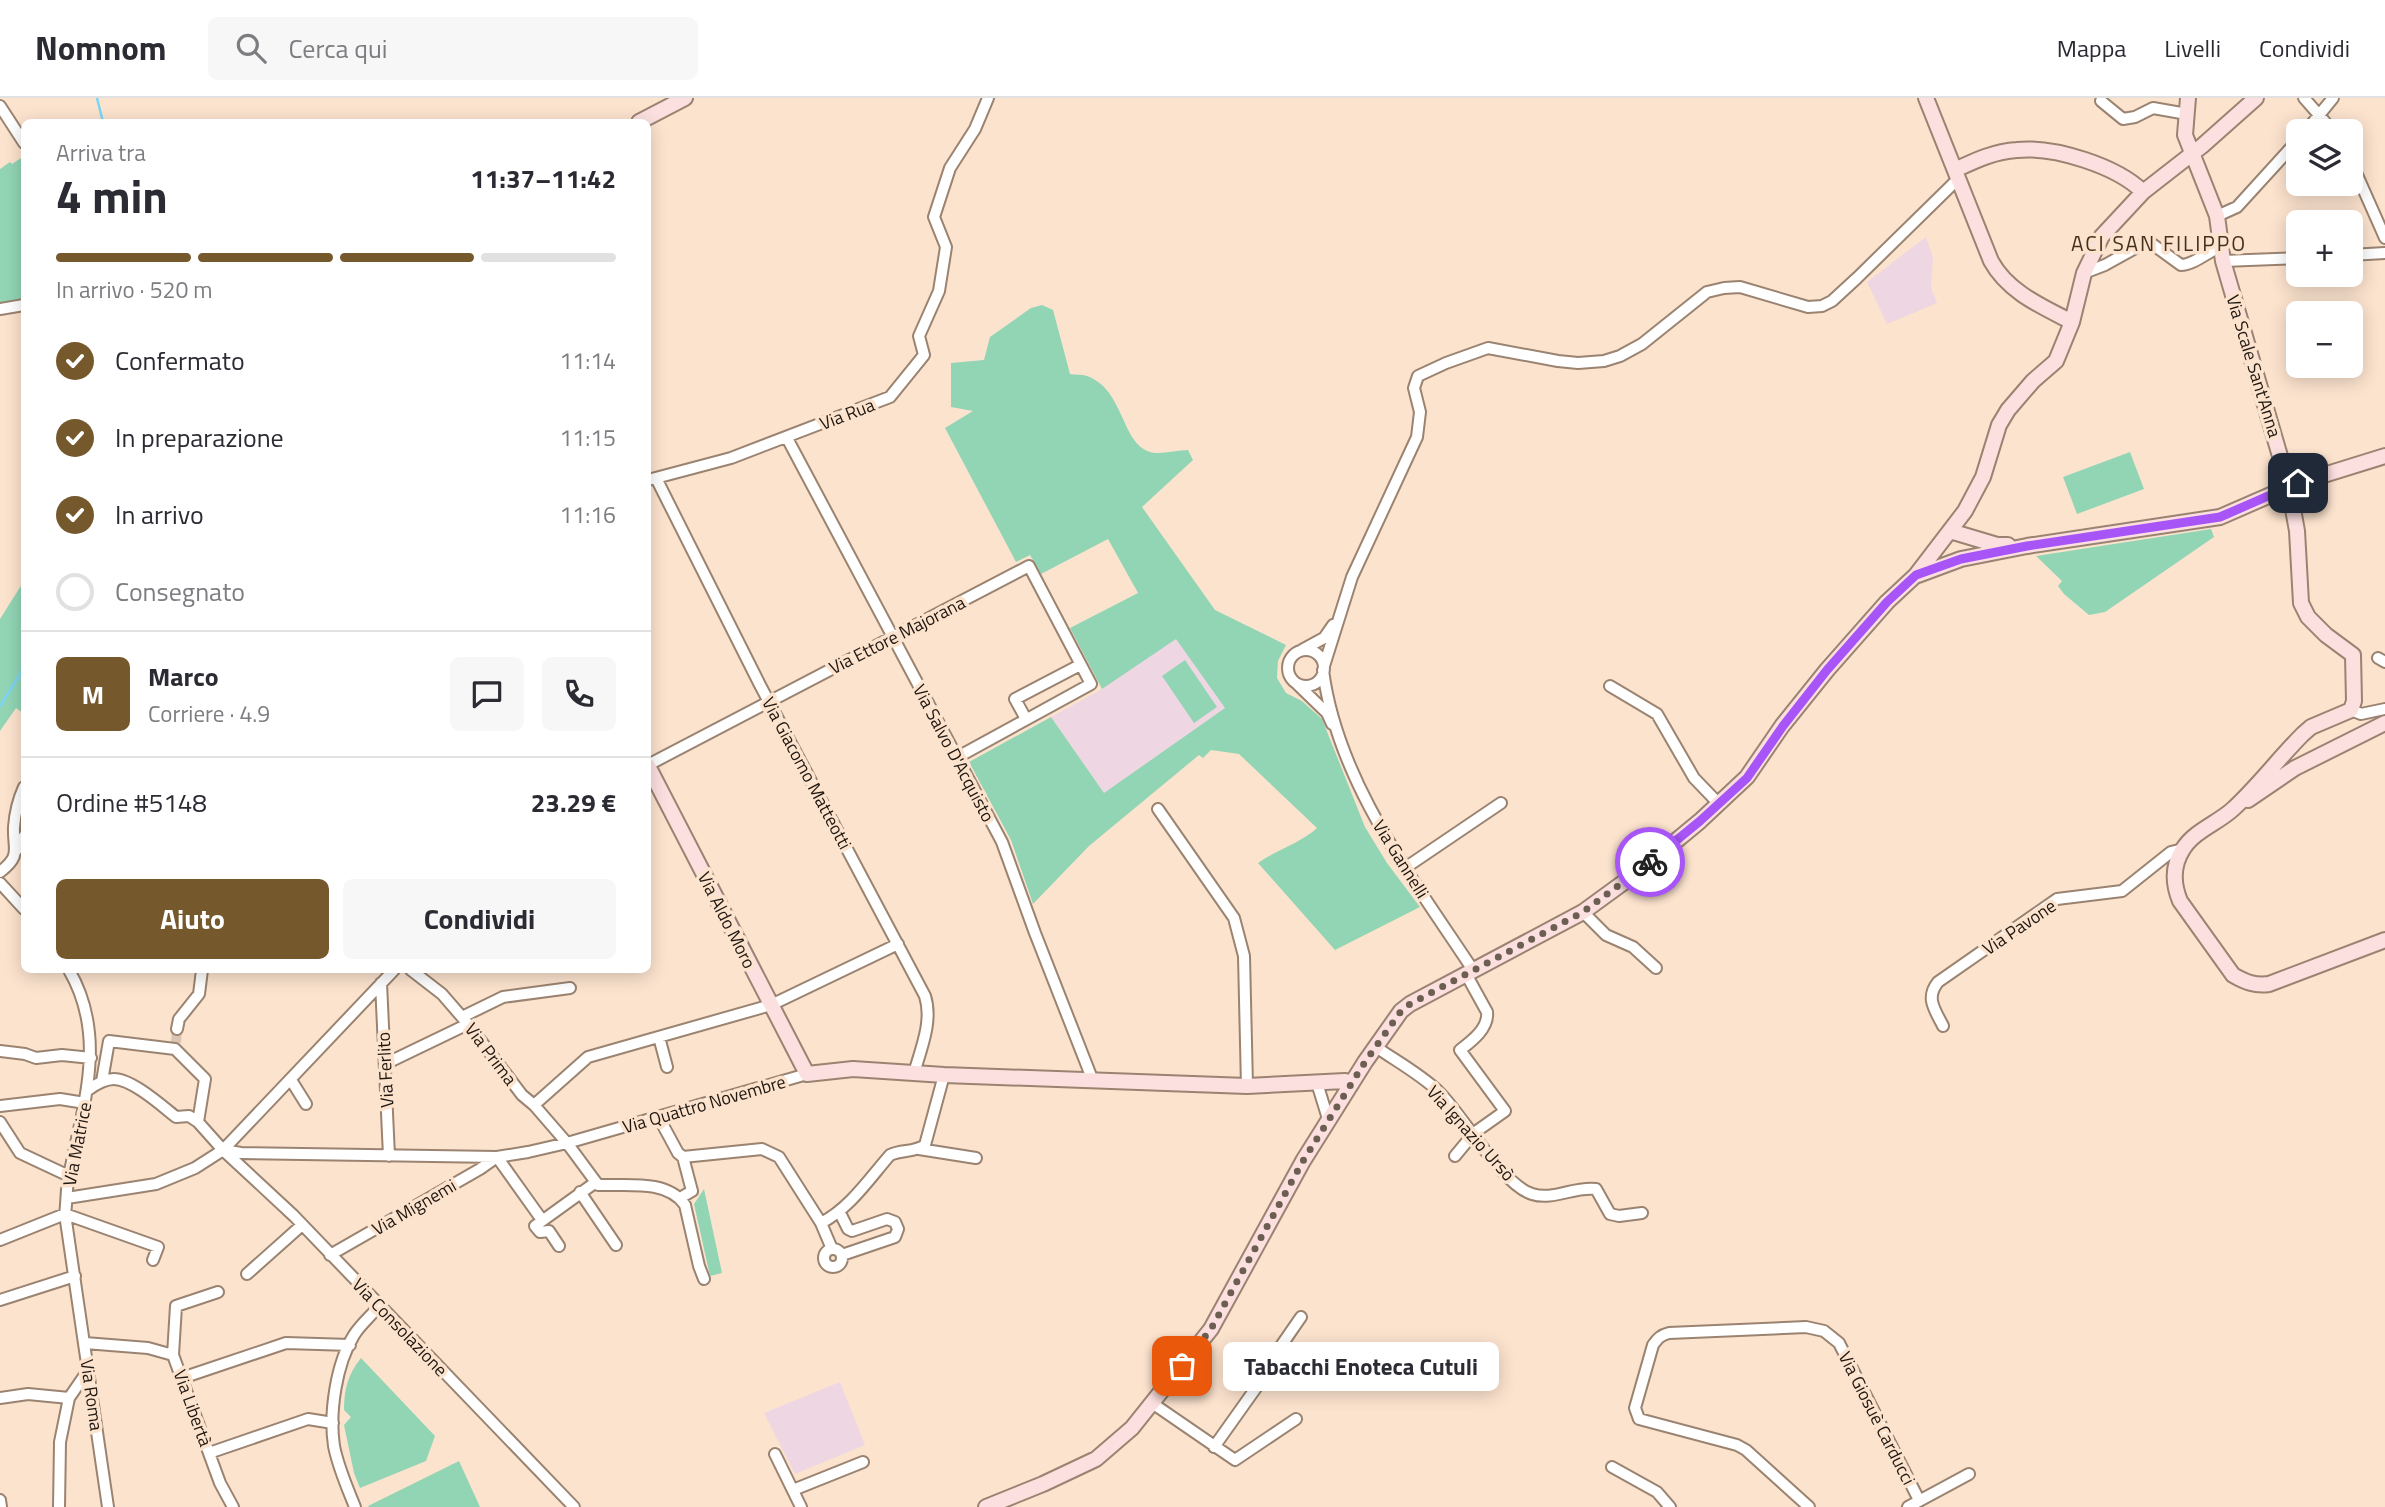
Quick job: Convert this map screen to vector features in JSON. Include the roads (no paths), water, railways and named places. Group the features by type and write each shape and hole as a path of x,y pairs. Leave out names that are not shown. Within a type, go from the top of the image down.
{"street":[{"path":"645,119 685,98"},
{"name":"Via Rua","path":"652,479 731,458 890,397 924,355 919,336 939,291 946,247 934,217 950,168 975,130 988,98"},
{"path":"1926,98 1990,261 1999,275 2012,289 2072,322"},
{"name":"Via Scale Sant'Anna","path":"2188,98 2186,135 2217,216 2222,254 2289,487 2297,531 2301,603 2308,617 2326,635 2353,655 2354,701 2351,710"},
{"path":"986,1507 1096,1459 1132,1428 1211,1329 1303,1161 1401,1011 1583,912 1642,869 1747,778 1827,670 1887,602 1916,575 1965,511 1983,477 1999,425 2021,395 2056,361 2072,322 2082,279 2102,236 2139,187 2193,154 2256,98"},
{"path":"2304,98 2323,119"},
{"path":"2316,119 2333,98"},
{"path":"2101,101 2123,119 2135,117 2153,108 2187,114"},
{"path":"0,106 21,138"},
{"path":"1957,174 1979,159 2015,150 2036,150 2077,158 2113,170 2139,187"},
{"path":"2217,216 2236,207 2286,153"},
{"name":"Via Gannelli","path":"1301,651 1324,638 1330,631 1363,552 1417,437 1420,412 1414,388 1418,376 1488,348 1558,361 1604,361 1642,344 1707,292 1724,288 1740,287 1808,307 1822,306 1849,286 1957,174"},
{"path":"2363,188 2385,238"},
{"path":"2082,279 2148,241 2186,266 2211,250 2222,254 2286,257"},
{"path":"2363,254 2385,253"},
{"path":"0,309 21,307"},
{"name":"Via Salvo D'Acquisto","path":"787,438 1002,842 1093,1081"},
{"path":"1916,575 1961,559 2027,546 2220,517 2289,487 2385,456"},
{"name":"Via Giacomo Matteotti","path":"652,479 928,1004 925,1038 914,1073"},
{"path":"1947,534 1997,545 2027,546"},
{"path":"1947,534 1961,559"},
{"name":"Via Ettore Majorana","path":"651,764 1029,566 1091,684 1026,719"},
{"name":"Via Gannelli","path":"1340,610 1323,668 1328,697 1342,742 1370,810 1469,972 1487,1012 1488,1018 1475,1039 1460,1050 1505,1111 1474,1133"},
{"path":"1307,650 1318,655 1323,668 1321,676 1311,685 1304,685 1292,679 1289,673 1290,659 1307,650"},
{"path":"956,758 1026,719 1015,699 1080,664"},
{"name":"Via Gannelli","path":"1292,679 1326,713 1342,742"},
{"path":"1610,686 1657,713 1686,765 1719,804"},
{"path":"2232,810 2311,727 2351,710 2361,714 2385,709"},
{"path":"2385,723 2295,768 2202,831 2183,849 2174,878 2180,901 2233,975 2242,981 2258,985 2269,984 2385,940"},
{"path":"2281,756 2339,745"},
{"path":"2281,756 2286,765 2295,768"},
{"name":"Via Aldo Moro","path":"651,772 807,1074"},
{"path":"16,851 14,827 21,799"},
{"path":"1405,868 1501,803"},
{"path":"1158,809 1234,918 1244,956 1247,1086"},
{"path":"0,872 12,863 21,842"},
{"name":"Via Pavone","path":"1942,1026 1931,996 1938,982 2045,906 2063,898 2122,891 2171,852 2183,849"},
{"path":"0,883 21,906"},
{"path":"1583,912 1606,935 1633,947 1656,968"},
{"path":"534,1105 588,1057 771,1005 898,944"},
{"name":"Via Matrice","path":"69,1215 69,1176 88,1090 91,1058 80,988 71,973"},
{"path":"177,1029 178,1019 199,994 202,973"},
{"path":"67,1198 156,1184 195,1168 223,1150 391,973"},
{"name":"Via Prima","path":"415,973 442,994 465,1020 522,1095 567,1143 596,1182"},
{"name":"Via Ferlito","path":"381,983 389,1156"},
{"path":"385,1064 503,998 570,988"},
{"path":"659,1037 667,1068"},
{"path":"102,1082 109,1041 176,1046 205,1079 198,1122"},
{"name":"Via Ignazio Ursò","path":"1376,1047 1437,1090 1497,1165 1528,1193 1550,1196 1595,1189 1610,1214 1619,1216 1642,1213"},
{"path":"0,1051 36,1058 62,1055 91,1058"},
{"name":"Via Quattro Novembre","path":"223,1150 497,1157 567,1143 807,1074 853,1069 1247,1086 1345,1081 1352,1083"},
{"path":"919,1149 925,1145 944,1075"},
{"name":"Via Matrice","path":"88,1090 116,1078 124,1080 176,1117 189,1116 198,1122"},
{"path":"291,1080 306,1104"},
{"path":"1317,1083 1329,1122"},
{"path":"0,1106 60,1100 85,1103"},
{"path":"658,1116 678,1153 683,1157 692,1191 680,1198"},
{"path":"0,1122 20,1153 69,1176"},
{"name":"Via Consolazione","path":"198,1122 223,1150 302,1225 574,1507"},
{"path":"1455,1156 1474,1133"},
{"path":"683,1157 762,1149 779,1157 837,1252 895,1237 898,1229 895,1222 887,1219 852,1231 848,1229 839,1211"},
{"path":"821,1223 839,1211 890,1155 897,1151 919,1149 976,1158"},
{"path":"497,1157 542,1220"},
{"name":"Via Mignemi","path":"330,1255 480,1170 497,1157"},
{"path":"559,1246 549,1231 540,1232 535,1226 596,1182 598,1185 664,1188 680,1198 685,1205 704,1279"},
{"path":"580,1192 615,1245"},
{"path":"0,1240 69,1215 158,1247 153,1260"},
{"name":"Via Roma","path":"69,1215 107,1507"},
{"path":"247,1274 302,1225"},
{"path":"0,1300 76,1280"},
{"name":"Via Libertà","path":"218,1292 176,1306 173,1354 220,1483 233,1507"},
{"path":"355,1507 334,1446 336,1385 354,1335 379,1307"},
{"path":"1214,1447 1263,1378 1272,1359 1301,1317"},
{"name":"Via Giosuè Carducci","path":"1809,1507 1737,1445 1639,1419 1635,1408 1653,1345 1662,1334 1806,1327 1832,1336 1839,1343 1919,1500"},
{"path":"85,1343 148,1348 173,1354"},
{"path":"182,1378 286,1343 350,1345"},
{"path":"59,1507 60,1442 69,1398 89,1369"},
{"path":"0,1398 28,1394 69,1398"},
{"path":"1152,1403 1235,1460 1296,1419"},
{"path":"209,1453 308,1419 333,1423"},
{"path":"775,1454 801,1507"},
{"path":"793,1490 863,1462"},
{"path":"1612,1468 1657,1492 1670,1507"},
{"path":"1908,1507 1969,1474"},
{"path":"0,1500 1,1507"}],"waterway":[{"path":"97,98 102,119"},
{"path":"0,706 21,673"}],"tunnel":[{"path":"176,1043 177,1029"}],"place":[{"name":"Tabacchi Enoteca Cutuli","path":"1182,1366"}],"district":[{"name":"ACI SAN FILIPPO","path":"2159,243"}]}
